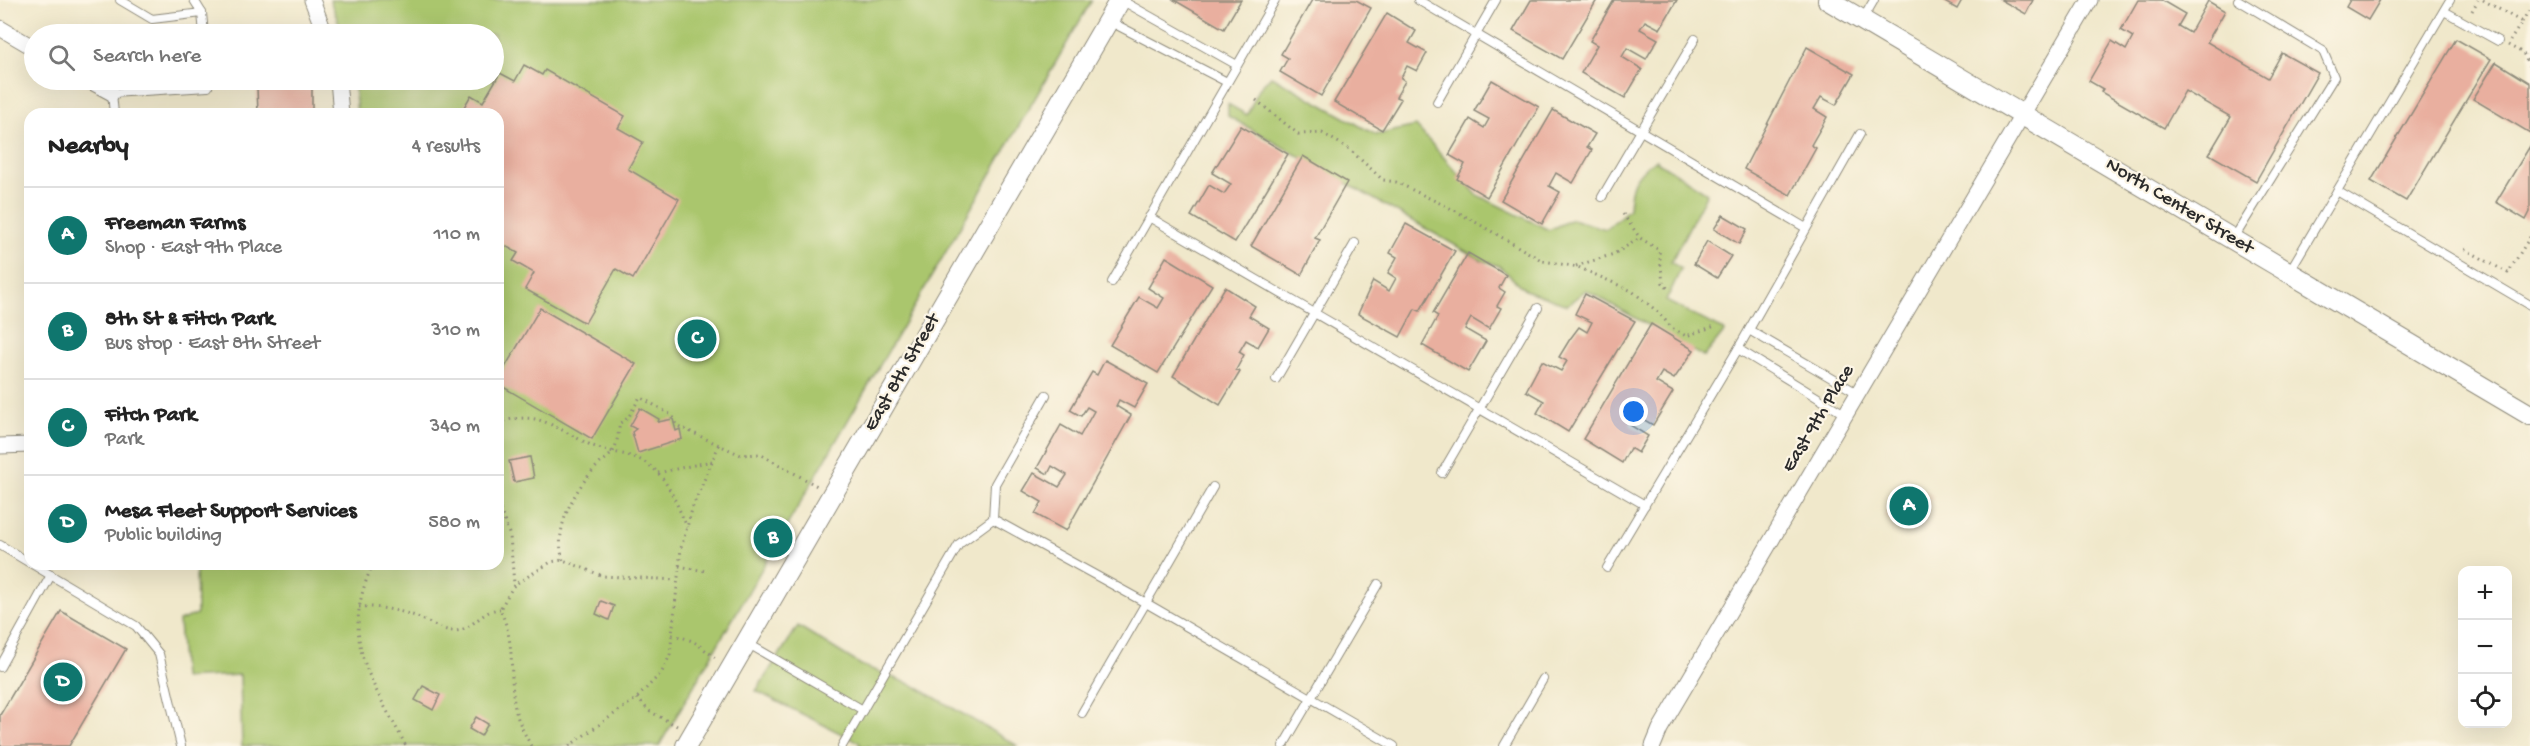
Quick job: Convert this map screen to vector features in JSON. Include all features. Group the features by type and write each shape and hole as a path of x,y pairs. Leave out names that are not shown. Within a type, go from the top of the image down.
{"street":[{"path":"312,0 321,24"},
{"name":"East 8th Street","path":"690,740 1120,0"},
{"name":"North Center Street","path":"1828,0 2530,415"},
{"name":"East 9th Place","path":"1653,746 1660,729 2090,0"},
{"path":"0,28 24,42"},
{"path":"106,90 112,93"},
{"path":"339,90 340,108"},
{"path":"0,446 24,445"}],"lane":[{"path":"120,0 152,19 202,14"},
{"path":"194,0 202,14 203,24"},
{"path":"1120,0 1237,65"},
{"path":"1112,282 1275,0"},
{"path":"1418,0 1806,228"},
{"path":"1437,102 1496,0"},
{"path":"1862,20 1874,0"},
{"path":"2234,239 2334,77 2324,51 2238,0"},
{"path":"2289,272 2450,0"},
{"path":"2444,11 2498,41"},
{"path":"1108,21 1227,82"},
{"path":"1602,197 1695,39"},
{"path":"113,108 112,93 160,90"},
{"path":"1607,568 1738,349 1860,134"},
{"path":"2337,191 2530,305"},
{"path":"1149,217 1645,505"},
{"path":"1276,379 1354,243"},
{"path":"1442,473 1538,308"},
{"path":"1749,330 1859,394"},
{"path":"1738,349 1846,415"},
{"path":"993,519 995,484 1046,395"},
{"path":"1082,713 1213,487"},
{"path":"993,519 1146,603 1394,746"},
{"path":"842,746 959,544 993,519"},
{"path":"0,545 24,559"},
{"path":"43,570 136,626 159,654 181,746"},
{"path":"0,667 51,575"},
{"path":"1283,746 1378,584"},
{"path":"746,643 863,710"},
{"path":"1504,746 1543,679"}],"path":[{"path":"2482,0 2522,22"},
{"path":"2529,10 2508,45 2523,53 2530,67"},
{"path":"1256,100 1298,134 1322,133 1348,148 1383,180 1396,182 1456,211 1543,261 1575,266 1632,291 1658,312 1672,328 1686,336 1715,326"},
{"path":"1623,214 1640,238 1659,250 1663,283 1670,291"},
{"path":"2456,244 2508,273 2530,237"},
{"path":"1575,266 1614,254 1640,238"},
{"path":"563,560 559,535 566,516 577,493 596,467 613,452 620,423 628,418 640,397 673,416 676,425 741,455 760,454 832,495"},
{"path":"504,420 537,419 594,446 613,452 626,452 658,474 668,488 687,527"},
{"path":"569,746 637,698 663,672 670,655 676,580 687,527 719,445"},
{"path":"658,474 712,461"},
{"path":"504,520 510,536 514,585"},
{"path":"531,746 519,724 514,703 512,643 500,609 514,585 551,562 563,560 603,576 676,580"},
{"path":"679,566 705,571"},
{"path":"371,570 363,587 359,607 359,651 380,699 406,746"},
{"path":"359,607 413,615 454,631 464,628 490,609 500,609"},
{"path":"672,635 689,638 732,667"},
{"path":"637,698 650,711 690,740"}],"shaded area":[{"path":"1905,480 1934,496 1913,532 1884,516"}],"green space":[{"path":"330,0 1092,0 659,746 242,746 240,675 183,678 179,621 197,614 196,570 504,570 504,108 356,108 355,90 504,90 504,24 339,24"},
{"path":"1271,76 1376,135 1416,126 1477,195 1549,230 1572,219 1606,229 1629,209 1634,181 1642,170 1655,160 1707,193 1671,262 1681,269 1666,301 1725,331 1704,357 1586,290 1567,305 1525,290 1499,266 1481,260 1228,116 1228,104 1247,115 1259,89"},
{"path":"798,626 861,665 915,686 1018,746 859,746 860,743 756,691"}],"building":[{"path":"1174,0 1241,0 1224,29"},
{"path":"1312,0 1356,0 1371,8 1321,96 1280,72 1288,58 1281,54"},
{"path":"1531,0 1597,0 1562,59 1513,31"},
{"path":"1614,0 1677,0 1660,29 1645,21 1640,29 1658,39 1646,59 1627,48 1622,57 1642,69 1625,98 1581,73 1597,45 1590,41"},
{"path":"1941,0 1962,0 1957,9"},
{"path":"2001,0 2033,0 2026,14"},
{"path":"2138,0 2161,0 2185,14 2178,26 2190,33 2208,1 2225,11 2207,42 2268,78 2282,53 2318,73 2256,181 2209,154 2231,117 2185,91 2164,128 2101,92 2103,89 2089,81 2112,41 2126,50 2133,37 2121,30"},
{"path":"2350,0 2380,0 2368,20 2346,7"},
{"path":"1387,13 1416,31 1409,43 1427,53 1417,71 1407,66 1401,78 1405,81 1396,97 1401,99 1382,130 1334,102"},
{"path":"2456,39 2491,59 2406,201 2371,181"},
{"path":"1807,47 1854,74 1836,105 1821,97 1814,109 1827,117 1811,145 1816,148 1790,195 1744,169"},
{"path":"2496,62 2530,83 2530,133 2473,99"},
{"path":"524,65 542,75 545,70 625,116 618,128 643,142 628,169 679,199 633,279 616,269 585,323 525,289 534,273 513,261 518,253 504,245 504,108 463,108 471,95 483,102 490,90 504,90 504,75 515,81"},
{"path":"1492,80 1539,107 1487,197 1457,179 1465,164 1449,155 1470,119 1484,128 1489,119 1474,111"},
{"path":"257,90 312,90 312,108 258,108"},
{"path":"1553,110 1595,134 1587,147 1592,150 1573,183 1556,173 1549,186 1560,192 1542,224 1501,200"},
{"path":"1241,126 1288,154 1235,242 1191,216 1209,185 1224,194 1231,184 1212,173"},
{"path":"2530,146 2530,212 2526,220 2496,202"},
{"path":"1303,156 1347,182 1315,238 1320,240 1301,275 1251,246"},
{"path":"1723,215 1747,229 1739,244 1714,229"},
{"path":"1406,224 1455,251 1420,311 1415,309 1400,337 1358,314 1373,281 1389,291 1396,278 1388,273 1397,257 1390,253"},
{"path":"1707,241 1731,256 1717,278 1694,264"},
{"path":"1468,253 1506,275 1499,288 1505,292 1497,306 1501,308 1489,329 1471,318 1465,329 1486,341 1468,372 1422,345 1438,316 1433,313"},
{"path":"1166,257 1212,285 1158,373 1110,345 1139,297 1158,308 1164,298 1148,288"},
{"path":"1225,287 1255,306 1249,316 1269,328 1258,347 1246,340 1239,352 1244,355 1236,370 1240,372 1220,405 1173,376"},
{"path":"1585,294 1635,321 1568,432 1537,413 1544,401 1526,391 1542,361 1561,371 1567,361 1559,357 1570,339 1579,327 1587,332 1592,322 1575,314"},
{"path":"540,308 636,364 592,439 504,388 504,369"},
{"path":"1651,324 1694,350 1674,379 1662,372 1656,382 1673,392 1653,425 1636,415 1630,425 1648,436 1638,453 1630,448 1622,463 1583,439"},
{"path":"1105,360 1148,384 1134,408 1119,400 1116,406 1131,415 1066,531 1035,514 1042,502 1023,491 1034,473 1059,487 1067,475 1052,466 1048,474 1037,468 1061,425 1080,436 1094,411 1087,407 1081,416 1070,410 1092,372 1097,375"},
{"path":"640,408 659,419 658,422 673,419 676,431 680,429 682,439 638,453 632,432 636,429 630,426"},
{"path":"530,457 534,478 514,482 509,461"},
{"path":"601,601 614,606 609,620 596,614"},
{"path":"61,611 126,649 69,746 0,746 0,715"},
{"path":"423,686 440,695 433,710 415,700"},
{"path":"476,717 488,724 481,736 469,729"}],"place":[{"name":"Fitch Park","path":"697,339"},
{"name":"Freeman Farms","path":"1909,506"},
{"name":"8th St & Fitch Park","path":"773,538"},
{"name":"Mesa Fleet Support Services","path":"63,682"}]}
